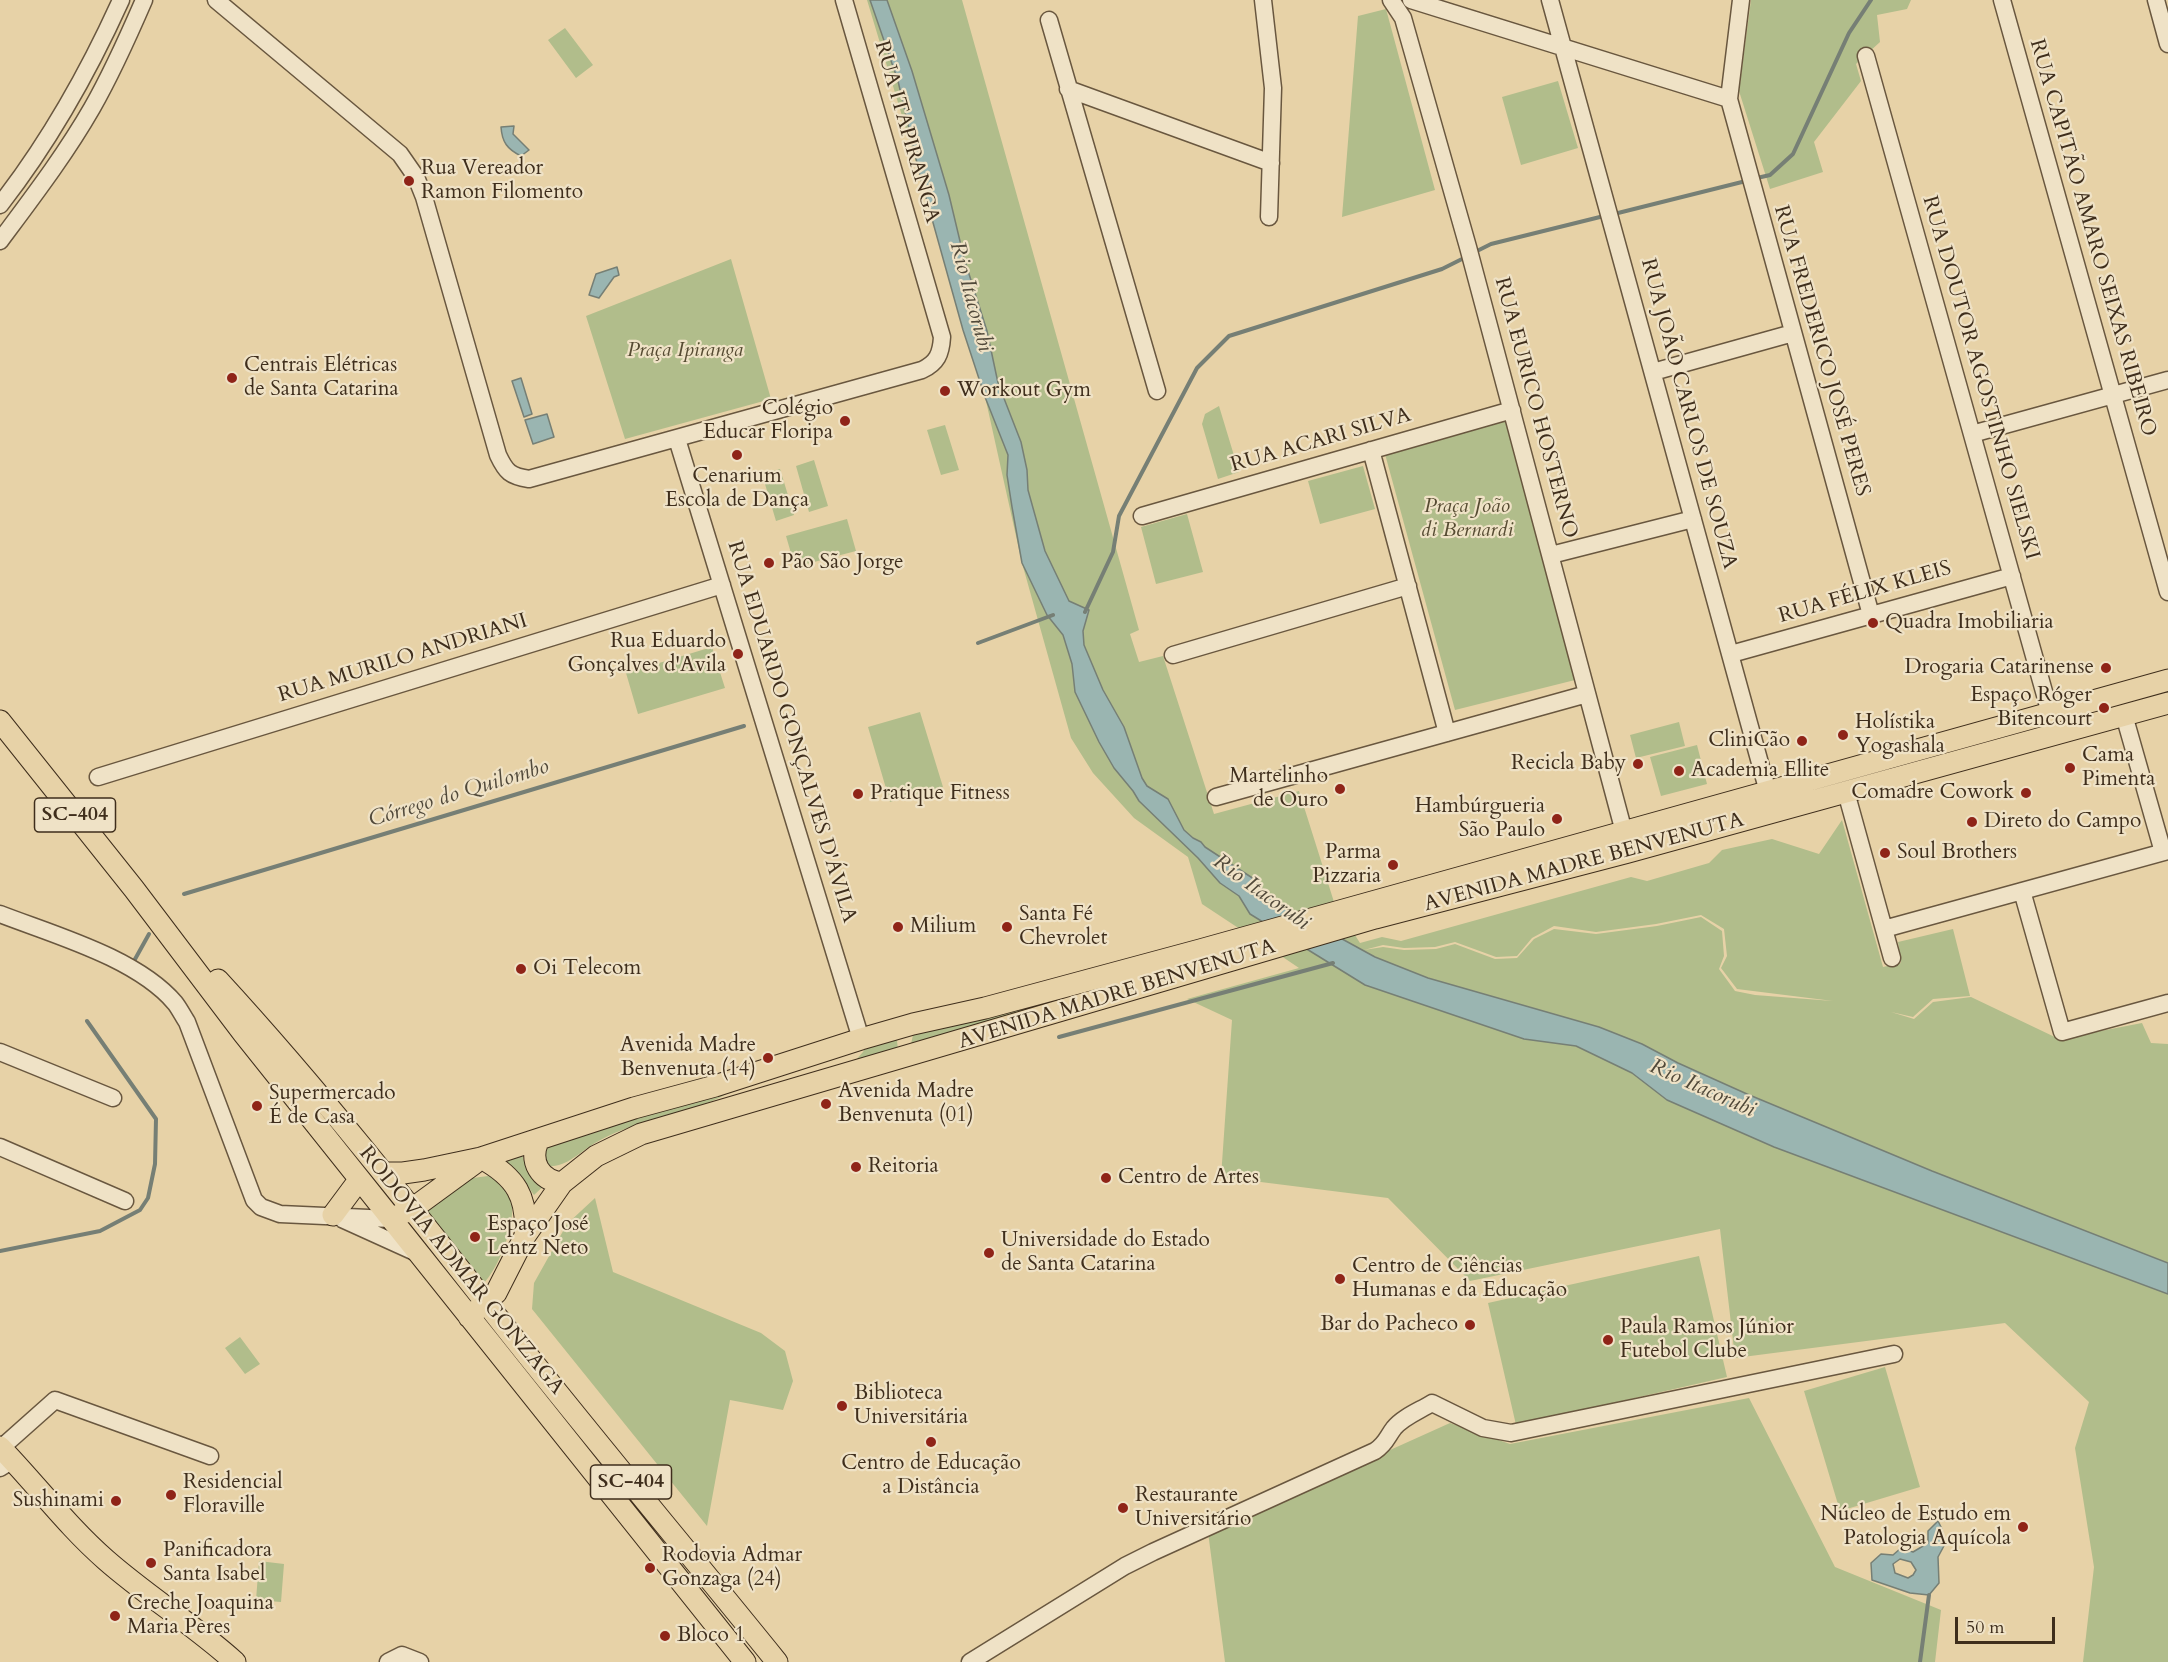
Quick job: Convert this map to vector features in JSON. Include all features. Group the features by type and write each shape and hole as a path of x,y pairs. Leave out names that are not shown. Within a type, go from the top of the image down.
{"main road":[{"name":"AVENIDA MADRE BENVENUTA","path":"469,1317 496,1293 525,1236 562,1183 596,1156 640,1134 1283,946 1626,842 1771,802 2050,713 2168,680"},
{"name":"AVENIDA MADRE BENVENUTA","path":"1771,802 1846,792 2168,703"},
{"name":"RODOVIA ADMAR GONZAGA","path":"0,721 134,889 243,1033 359,1180 745,1662"},
{"name":"AVENIDA MADRE BENVENUTA","path":"383,1173 424,1170 481,1158 634,1108 715,1086 913,1024 986,1008 1350,907 1626,842"},
{"name":"RODOVIA ADMAR GONZAGA","path":"134,889 251,1016 383,1173 777,1662"},
{"path":"909,1056 907,1044 913,1024"},
{"path":"831,1079 858,1050 861,1039"},
{"path":"538,1141 534,1157 536,1165 546,1178 562,1183"},
{"name":"AVENIDA MADRE BENVENUTA","path":"391,1219 412,1209 481,1158"},
{"path":"481,1158 499,1167 513,1181 522,1198 526,1217 525,1236"},
{"path":"333,1215 359,1180"},
{"path":"3,1456 105,1560 235,1662"}],"street":[{"path":"0,205 52,133 93,58 121,0"},
{"path":"0,241 45,181 92,109 113,70 144,0"},
{"name":"RUA ITAPIRANGA","path":"216,0 393,148 410,167 424,197 498,455 505,469 515,477 529,480 922,370 932,365 938,358 942,337 844,0"},
{"path":"1263,0 1273,88 1269,217"},
{"name":"RUA EURICO HOSTERNO","path":"1391,0 1403,18 1473,264 1626,842"},
{"path":"1410,0 1729,99 1741,0"},
{"name":"RUA JOÃO CARLOS DE SOUZA","path":"1550,0 1771,802"},
{"name":"RUA CAPITÃO AMARO SEIXAS RIBEIRO","path":"2002,0 2168,592"},
{"path":"2156,0 2168,44"},
{"path":"1048,20 1157,391"},
{"name":"RUA DOUTOR AGOSTINHO SIELSKI","path":"1866,56 2050,713"},
{"path":"1068,89 1270,163"},
{"name":"RUA FREDERICO JOSÉ PERES","path":"1729,99 1871,615"},
{"path":"1653,372 1793,333"},
{"path":"1972,434 2168,380"},
{"name":"RUA ACARI SILVA","path":"1142,516 1512,410"},
{"name":"RUA EDUARDO GONÇALVES D'ÁVILA","path":"677,439 861,1039"},
{"path":"1371,450 1448,733"},
{"path":"1551,555 1693,519"},
{"name":"RUA FÉLIX KLEIS","path":"1731,654 2012,576"},
{"name":"RUA MURILO ANDRIANI","path":"98,777 722,585"},
{"path":"1173,655 1408,586"},
{"path":"1216,797 1587,694"},
{"path":"1884,929 2165,852 2124,716"},
{"path":"1846,792 1892,958"},
{"path":"2022,891 2062,1032 2168,1003"},
{"path":"0,914 121,961 153,983 175,1003 187,1022 254,1200 261,1207 280,1214 391,1219"},
{"path":"0,1052 113,1098"},
{"path":"0,1147 124,1201"},
{"path":"333,1215 418,1253"},
{"path":"970,1662 1153,1551 1376,1451 1386,1444 1394,1429 1402,1421 1432,1403 1483,1428 1511,1433 1894,1354"},
{"path":"3,1456 55,1400 210,1456"},
{"path":"388,1662 402,1655 420,1662"}],"green space":[{"path":"867,0 962,0 1139,630 1130,634 1139,662 1163,656 1214,814 1299,791 1334,902 1360,943 1382,937 1401,941 1631,877 1647,881 1709,863 1722,850 1772,839 1819,854 1842,820 1883,967 1901,963 1898,942 1953,929 1970,996 1933,999 1913,1017 1891,1012 1914,1019 1933,1002 1971,997 2059,1039 2142,1023 2151,1043 2168,1044 2168,1662 2083,1662 2094,1567 2075,1448 2089,1402 2005,1323 1735,1358 1720,1229 1470,1281 1388,1198 1221,1177 1232,1020 1187,999 1299,968 1262,943 911,1044 913,1035 1255,939 1202,904 1188,857 1134,818 1093,773 1071,738 1022,563 980,374","holes":["1701,915 1724,929 1727,956 1721,968 1737,989 1833,1001 1755,995 1735,991 1719,969 1724,956 1722,931 1701,917 1657,926 1596,934 1554,929 1534,939 1517,958 1495,959 1455,944 1436,949 1404,950 1383,947 1364,950 1383,945 1404,948 1435,947 1455,942 1496,957 1517,956 1532,938 1554,926 1596,932"]},
{"path":"1751,0 1911,0 1907,9 1877,15 1880,42 1856,64 1861,81 1814,142 1823,172 1770,189 1739,91"},
{"path":"1386,9 1435,190 1342,217 1358,16"},
{"path":"565,28 593,65 576,78 548,40"},
{"path":"1558,81 1578,148 1521,165 1502,97"},
{"name":"Praça Ipiranga","path":"731,259 771,399 625,439 586,316"},
{"path":"1219,406 1239,472 1218,479 1202,424 1205,414"},
{"name":"Praça João di Bernardi","path":"1506,420 1575,680 1455,710 1385,454"},
{"path":"945,425 959,470 941,475 927,430"},
{"path":"814,460 828,506 809,512 796,466"},
{"path":"1363,466 1375,509 1320,524 1308,481"},
{"path":"780,469 794,515 776,521 762,474"},
{"path":"1187,514 1203,572 1156,584 1141,527"},
{"path":"847,519 856,551 795,567 786,536"},
{"path":"712,647 725,688 638,714 626,673"},
{"path":"920,712 943,787 890,802 868,727"},
{"name":"Academia Ellite","path":"1679,722 1685,746 1636,758 1630,735"},
{"name":"Academia Ellite","path":"1697,745 1707,784 1661,796 1650,757"},
{"path":"900,1036 897,1041 898,1050 853,1063 867,1045"},
{"name":"Espaço José Lentz Neto","path":"751,1077 717,1099 623,1130 595,1143 557,1166 543,1165 540,1150"},
{"name":"Espaço José Lentz Neto","path":"522,1154 531,1172 548,1182 534,1195 523,1180 503,1164 508,1159"},
{"name":"Espaço José Lentz Neto","path":"488,1176 505,1184 512,1206 508,1236 502,1252 489,1277 482,1285 423,1210 458,1180"},
{"path":"595,1198 613,1272 761,1333 785,1351 793,1381 783,1410 730,1400 707,1526 532,1309 534,1283 567,1224"},
{"name":"Paula Ramos Júnior Futebol Clube","path":"1699,1256 1727,1377 1516,1425 1488,1303"},
{"path":"240,1337 260,1364 245,1374 225,1348"},
{"path":"1885,1367 1920,1487 1840,1511 1804,1391"},
{"path":"1749,1398 1835,1567 1941,1610 1935,1662 1225,1662 1208,1532 1450,1423 1510,1444"},
{"path":"259,1561 284,1564 281,1602 256,1600"}],"water":[{"name":"Rio Itacorubi","path":"870,0 887,0 912,71 949,195 964,258 987,331 998,383 1021,442 1027,470 1028,490 1045,551 1069,601 1089,610 1083,631 1084,645 1103,690 1124,727 1142,778 1147,786 1168,799 1184,830 1205,847 1254,879 1282,906 1375,957 1428,978 1599,1027 1642,1044 1747,1094 1932,1171 2168,1263 2168,1294 1774,1147 1667,1100 1632,1073 1576,1046 1524,1039 1365,985 1250,914 1239,896 1220,883 1198,858 1139,801 1114,768 1075,692 1072,664 1063,635 1047,615 1022,563 1007,475 1008,455 985,397 963,330 920,176 898,81"},
{"path":"514,126 513,134 529,150 521,156 509,148 503,137 501,127"},
{"path":"617,267 619,275 614,277 599,298 589,295 596,274"},
{"path":"521,378 532,414 524,417 512,381"},
{"path":"547,414 554,437 533,444 525,420"},
{"path":"1938,1521 1945,1544 1938,1557 1939,1583 1929,1595 1910,1593 1872,1580 1871,1563 1881,1554 1893,1555 1901,1548 1913,1552 1928,1543 1928,1531","holes":["1900,1559 1911,1562 1916,1570 1913,1575 1908,1578 1895,1573 1893,1564"]}],"waterway":[{"path":"1757,178 1770,175 1793,154 1849,33 1871,0"},
{"path":"1614,214 1746,181"},
{"path":"1475,252 1491,244 1604,216"},
{"path":"1085,612 1113,552 1119,516 1197,368 1229,336 1442,269 1466,257"},
{"name":"Córrego do Quilombo","path":"978,643 1053,615"},
{"name":"Córrego do Quilombo","path":"184,894 744,726"},
{"name":"Córrego do Quilombo","path":"134,961 149,934"},
{"path":"1059,1037 1333,963"},
{"name":"Córrego do Quilombo","path":"0,1251 100,1231 140,1210 148,1198 155,1164 156,1119 87,1021"},
{"path":"1920,1662 1929,1595"}],"place":[{"name":"Rua Vereador Ramon Filomento","path":"409,181"},
{"name":"Centrais Elétricas de Santa Catarina","path":"232,378"},
{"name":"Workout Gym","path":"945,391"},
{"name":"Colégio Educar Floripa","path":"845,421"},
{"name":"Cenarium Escola de Dança","path":"737,455"},
{"name":"Pão São Jorge","path":"769,563"},
{"name":"Quadra Imobiliaria","path":"1873,623"},
{"name":"Rua Eduardo Gonçalves d'Avila","path":"738,654"},
{"name":"Drogaria Catarinense","path":"2106,668"},
{"name":"Espaço Róger Bitencourt","path":"2104,708"},
{"name":"Holístika Yogashala","path":"1843,735"},
{"name":"CliniCão","path":"1802,741"},
{"name":"Recicla Baby","path":"1638,764"},
{"name":"Cama Pimenta","path":"2070,768"},
{"name":"Academia Ellite","path":"1679,771"},
{"name":"Martelinho de Ouro","path":"1340,789"},
{"name":"Comadre Cowork","path":"2026,793"},
{"name":"Pratique Fitness","path":"858,794"},
{"name":"Hambúrgueria São Paulo","path":"1557,819"},
{"name":"Direto do Campo","path":"1972,822"},
{"name":"Soul Brothers","path":"1885,853"},
{"name":"Parma Pizzaria","path":"1393,865"},
{"name":"Milium","path":"898,927"},
{"name":"Santa Fé Chevrolet","path":"1007,927"},
{"name":"Oi Telecom","path":"521,969"},
{"name":"Avenida Madre Benvenuta (14)","path":"768,1058"},
{"name":"Avenida Madre Benvenuta (01)","path":"826,1104"},
{"name":"Supermercado É de Casa","path":"257,1106"},
{"name":"Reitoria","path":"856,1167"},
{"name":"Centro de Artes","path":"1106,1178"},
{"name":"Espaço José Lentz Neto","path":"475,1237"},
{"name":"Universidade do Estado de Santa Catarina","path":"989,1253"},
{"name":"Centro de Ciências Humanas e da Educação","path":"1340,1279"},
{"name":"Bar do Pacheco","path":"1470,1325"},
{"name":"Paula Ramos Júnior Futebol Clube","path":"1608,1340"},
{"name":"Biblioteca Universitária","path":"842,1406"},
{"name":"Centro de Educação a Distância","path":"931,1442"},
{"name":"Residencial Floraville","path":"171,1495"},
{"name":"Sushinami","path":"116,1501"},
{"name":"Restaurante Universitário","path":"1123,1508"},
{"name":"Núcleo de Estudo em Patologia Aquícola","path":"2023,1527"},
{"name":"Panificadora Santa Isabel","path":"151,1563"},
{"name":"Rodovia Admar Gonzaga (24)","path":"650,1568"},
{"name":"Creche Joaquina Maria Peres","path":"115,1616"},
{"name":"Bloco 1","path":"665,1636"}]}
